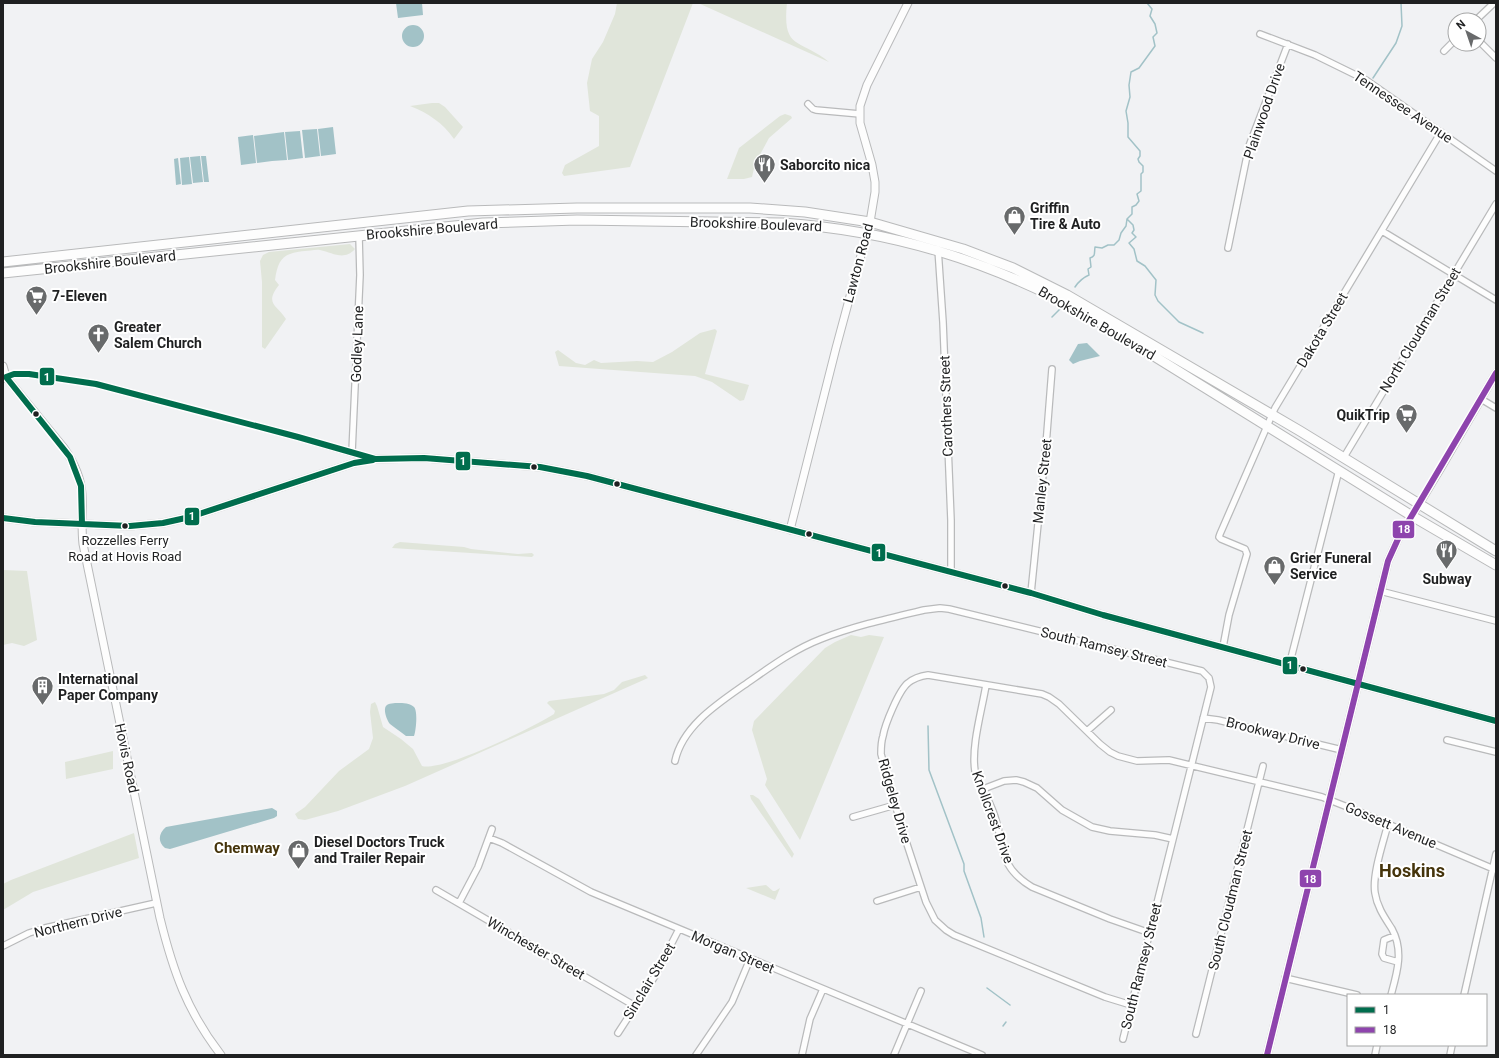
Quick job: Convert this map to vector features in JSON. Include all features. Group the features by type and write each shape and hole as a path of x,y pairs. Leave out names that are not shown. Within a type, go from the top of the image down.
{"highway":[{"name":"Brookshire Boulevard","path":"3,262 468,211 577,208 750,208 805,212 870,222 938,240 964,249 1013,268 1067,295 1272,414 1496,551"},
{"path":"468,211 469,224"},
{"name":"Brookshire Boulevard","path":"3,273 469,224 577,220 771,222 813,225 910,242 938,250 1012,277 1070,305 1267,424 1412,516 1496,565"}],"street":[{"name":"Lawton Road","path":"790,530 836,348 867,234 875,192 872,165 860,122 862,98 908,3"},
{"path":"1484,12 1494,3"},
{"name":"Tennessee Avenue","path":"1260,34 1321,57 1366,80 1496,171"},
{"name":"Plainwood Drive","path":"1228,248 1248,150 1268,93 1288,44"},
{"path":"1444,51 1447,48"},
{"path":"1487,49 1496,58"},
{"path":"808,104 816,110 860,114"},
{"name":"Dakota Street","path":"1223,647 1229,615 1247,554 1245,549 1221,540 1219,537 1272,414 1441,132"},
{"name":"North Cloudman Street","path":"1344,457 1496,204"},
{"path":"1382,231 1496,300"},
{"name":"Godley Lane","path":"352,452 360,275 359,236"},
{"name":"Carothers Street","path":"938,240 951,520 951,572"},
{"name":"Hovis Road","path":"3,366 4,377 70,457 81,486 83,544 156,904 170,958 184,997 201,1027 221,1055"},
{"name":"Manley Street","path":"1031,593 1052,369"},
{"path":"1267,1055 1388,561 1395,545 1496,373"},
{"path":"4,377 14,374 29,374 96,384 375,459"},
{"path":"1481,399 1496,408"},
{"path":"3,518 35,522 130,526 172,522 235,503 354,463 375,459 424,458 540,466 587,476 1031,593 1074,607 1496,721"},
{"path":"1289,666 1339,470"},
{"path":"1380,591 1496,621"},
{"name":"South Ramsey Street","path":"675,759 680,746 689,732 710,710 789,654 829,636 932,609 949,609 1202,671 1209,678 1211,685 1123,1039"},
{"name":"Ridgeley Drive","path":"1131,1005 1105,997 954,935 942,927 932,916 921,887 882,759 881,745 884,730 904,686 914,678 928,675 1042,694 1050,697 1059,704 1107,750 1123,758 1137,761 1169,760 1191,765"},
{"name":"Knollcrest Drive","path":"986,685 974,760 975,771 994,816 1003,854 1008,863 1017,876 1032,887 1110,919 1150,932"},
{"path":"1087,731 1111,710"},
{"name":"Brookway Drive","path":"1203,718 1218,720 1342,750"},
{"path":"1447,740 1496,752"},
{"name":"Gossett Avenue","path":"1191,765 1329,800 1494,869"},
{"name":"South Cloudman Street","path":"1196,1034 1263,766"},
{"path":"983,789 1004,781 1016,780 1024,782 1036,788 1062,810 1092,827 1110,831 1149,834 1172,839"},
{"path":"853,817 895,805"},
{"path":"1388,824 1375,878 1375,893 1378,904 1399,948 1398,962 1391,994"},
{"path":"459,903 476,871 492,829"},
{"name":"Morgan Street","path":"489,838 502,843 591,892 982,1055"},
{"path":"1464,994 1494,869 1496,854"},
{"path":"877,901 921,887"},
{"name":"Winchester Street","path":"436,890 635,1006"},
{"name":"Northern Drive","path":"3,946 29,933 45,928 156,904"},
{"name":"Sinclair Street","path":"618,1033 655,976 679,929"},
{"path":"1394,936 1384,940 1382,954 1384,958 1398,962"},
{"path":"696,1055 732,1002 750,959"},
{"path":"1285,978 1352,994"},
{"path":"802,1055 810,1019 823,989"},
{"path":"894,1055 921,991"}],"shaded area":[{"path":"617,3 693,3 630,167 564,176 562,173 565,165 599,146 599,116 590,111 587,83 592,59 603,42 615,14"},
{"path":"698,3 787,3 787,29 790,36 795,42 829,62"},
{"path":"439,103 445,107 463,127 454,139 450,133 435,119 410,106"},
{"path":"785,114 791,116 792,118 769,138 755,164 752,177 744,179 727,179 739,148 780,116"},
{"path":"350,244 355,249 347,255 338,255 317,250 291,253 283,258 276,273 275,280 279,285 272,296 272,300 286,319 265,349 262,347 262,282 260,261 263,255 269,252"},
{"path":"715,329 717,331 705,374 749,385 744,400 740,401 712,382 695,376 559,366 555,352 558,350 576,363 585,365 594,360 601,363 637,361 653,362 672,352 700,333"},
{"path":"400,542 464,547 518,554 532,553 534,555 532,557 392,548 395,544"},
{"path":"3,570 27,571 37,640 24,646 12,643 3,645"},
{"path":"851,635 861,637 869,635 884,637 800,840 765,785 767,779 752,730 754,721 825,648"},
{"path":"645,675 648,678 405,786 338,811 305,820 298,819 295,814 305,807 339,771 369,749 373,738 370,712 371,704 375,702 383,727 413,749 422,766 433,766 467,756 509,738 554,714 555,711 547,703 549,701 604,694 614,690 622,682"},
{"path":"113,751 113,769 66,779 65,762"},
{"path":"750,795 753,795 759,799 794,854 792,858 751,799"},
{"path":"134,833 139,858 33,892 3,910 3,884"},
{"path":"766,885 773,891 780,888 775,900 746,888"}],"water":[{"path":"396,3 422,3 423,15 398,18"},
{"path":"413,25 421,28 424,36 421,44 413,47 405,44 402,36 405,28"},
{"path":"333,127 336,154 321,156 318,129"},
{"path":"317,129 320,156 305,158 302,130"},
{"path":"300,131 303,158 288,160 285,132"},
{"path":"284,132 287,160 272,161 269,134"},
{"path":"269,134 272,161 257,163 254,136"},
{"path":"253,135 256,163 241,165 238,137"},
{"path":"200,156 203,182 193,183 190,157"},
{"path":"201,156 206,156 209,182 204,182"},
{"path":"189,157 192,184 182,185 180,158"},
{"path":"178,158 181,184 176,185 174,159"},
{"path":"1087,343 1100,356 1073,364 1069,360 1078,344"},
{"path":"398,703 411,705 415,709 416,721 414,736 406,736 390,724 388,720 385,713 386,706"},
{"path":"272,808 277,811 277,816 274,818 170,849 165,848 160,840 160,834 166,827"}],"waterway":[{"path":"1075,287 1084,277 1089,275 1088,269 1091,267 1090,258 1094,255 1095,247 1102,248 1108,245 1114,245 1119,240 1121,233 1126,226 1127,219 1132,214 1132,207 1139,201 1137,194 1141,191 1141,174 1143,172 1143,166 1138,159 1140,156 1140,151 1128,137 1126,111 1130,97 1129,85 1131,72 1139,68 1155,46 1153,37 1157,33 1155,24 1150,16 1152,9 1147,3"},
{"path":"1373,78 1396,43 1402,26 1401,3"},
{"path":"1127,219 1133,225 1134,230 1132,233 1136,237 1129,243 1134,249 1137,261 1145,266 1156,280 1155,295 1158,301 1179,322 1203,333"},
{"path":"1052,317 1060,309"},
{"path":"928,726 929,770 964,864 964,871 981,918 984,937"},
{"path":"987,988 1010,1005"},
{"path":"1003,1026 1006,1022"}],"transit line":[{"name":"18","path":"1267,1055 1388,561 1398,539 1496,373"},
{"name":"1","path":"82,524 81,486 70,457 6,377 14,374 29,374 96,384 298,437 375,459 424,458 540,467 587,476 1031,593 1103,615 1496,721"},
{"name":"1","path":"3,518 35,522 130,526 163,523 190,517 354,463 373,460"}],"place":[{"name":"Saborcito nica","path":"765,184"},
{"name":"Griffin Tire & Auto","path":"1015,236"},
{"name":"7-Eleven","path":"37,316"},
{"name":"Greater Salem Church","path":"98,354"},
{"name":"QuikTrip","path":"1406,434"},
{"name":"Rozzelles Ferry Road at Hovis Road","path":"125,526"},
{"name":"Subway","path":"1447,570"},
{"name":"Grier Funeral Service","path":"1275,586"},
{"name":"International Paper Company","path":"43,706"},
{"name":"Diesel Doctors Truck and Trailer Repair","path":"298,870"}],"district":[{"name":"Chemway","path":"247,848"},
{"name":"Hoskins","path":"1412,871"}]}
